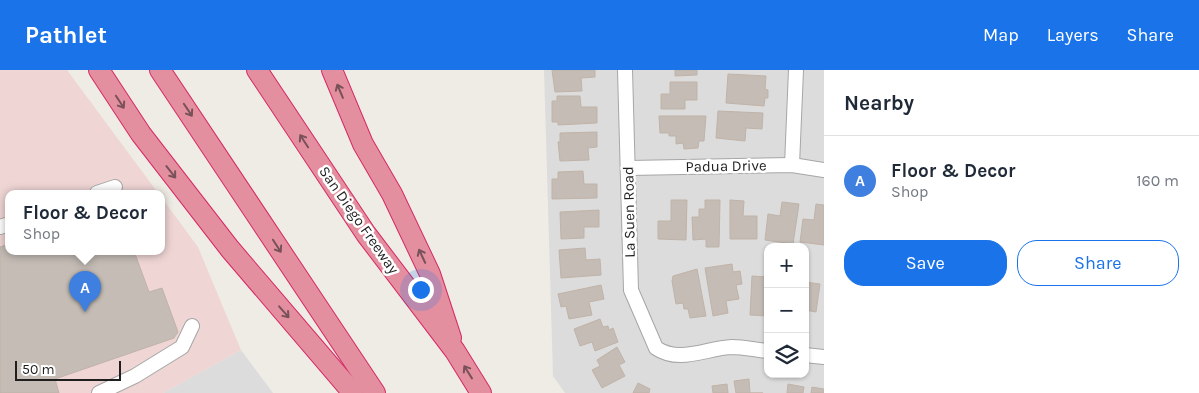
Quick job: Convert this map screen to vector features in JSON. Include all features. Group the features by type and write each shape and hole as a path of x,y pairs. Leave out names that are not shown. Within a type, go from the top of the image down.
{"highway":[{"path":"100,70 141,134 230,249 353,393"},
{"path":"160,70 374,393"},
{"name":"San Diego Freeway","path":"257,70 366,234 455,351 481,393"},
{"path":"332,70 363,144 392,194 430,274 455,351"}],"street":[{"name":"La Suen Road","path":"625,70 631,290 656,348 674,356 734,347 764,351"},
{"path":"792,165 796,70"},
{"name":"Padua Drive","path":"629,168 792,165 824,170"},
{"path":"106,190 115,187"},
{"path":"99,393 135,376 182,347 192,326"},
{"path":"809,355 824,357"}],"shaded area":[{"path":"0,70 67,70 156,190 5,190 5,255 165,255 165,202 198,247 241,350 163,393 0,393"},
{"path":"544,70 824,70 824,393 565,393 553,376"},
{"path":"241,350 273,393 163,393"}],"building":[{"path":"552,70 595,70 595,77 581,78 582,91 555,92"},
{"path":"675,70 697,70 697,75 675,76"},
{"path":"728,74 766,76 765,89 768,90 768,98 765,98 764,106 726,103"},
{"path":"670,82 697,82 697,100 685,100 685,109 661,109 661,94 670,94"},
{"path":"557,96 580,96 581,107 597,107 597,123 558,125 558,122 552,122 552,101 557,101"},
{"path":"718,111 763,113 762,129 746,128 745,141 716,138"},
{"path":"659,116 706,116 704,141 699,141 698,148 684,149 683,143 676,144 676,136 669,136 669,133 660,133"},
{"path":"597,132 597,147 588,148 589,160 560,161 558,142 560,142 560,133"},
{"path":"583,171 584,184 597,184 597,198 552,199 552,179 558,179 558,172"},
{"path":"671,200 687,200 686,240 658,239 658,221 671,221"},
{"path":"705,200 720,200 719,247 706,247 706,239 693,240 692,217 699,217 699,209 705,209"},
{"path":"730,200 744,201 743,216 757,216 757,239 730,239"},
{"path":"782,202 799,204 793,243 765,240 768,214 780,216"},
{"path":"816,204 824,205 824,245 800,242 803,219 814,220"},
{"path":"599,210 599,227 584,227 584,238 561,239 560,212"},
{"path":"5,245 5,255 135,255 149,292 162,288 178,332 174,338 55,379 59,393 0,393 0,247"},
{"path":"585,248 586,260 600,259 601,275 561,278 559,250"},
{"path":"732,264 733,272 740,271 742,284 736,285 739,299 726,301 728,313 713,316 705,268"},
{"path":"697,269 706,316 690,318 688,309 684,309 683,303 676,304 672,281 673,276"},
{"path":"752,276 764,277 764,316 750,315"},
{"path":"809,283 820,284 816,312 809,311"},
{"path":"601,285 604,299 589,302 592,315 569,319 566,306 561,307 558,294"},
{"path":"600,319 603,327 608,326 609,330 613,328 618,342 595,351 592,342 580,346 574,329"},
{"path":"617,347 625,362 619,365 625,376 602,388 592,370 600,366 597,360"},
{"path":"749,379 750,393 736,393 734,381"},
{"path":"638,383 650,389 649,393 633,393"},
{"path":"727,384 728,393 713,393 712,386"},
{"path":"788,384 804,387 803,393 787,393"},
{"path":"812,387 824,389 824,393 811,393"}],"place":[{"name":"Floor & Decor","path":"85,312"}]}
